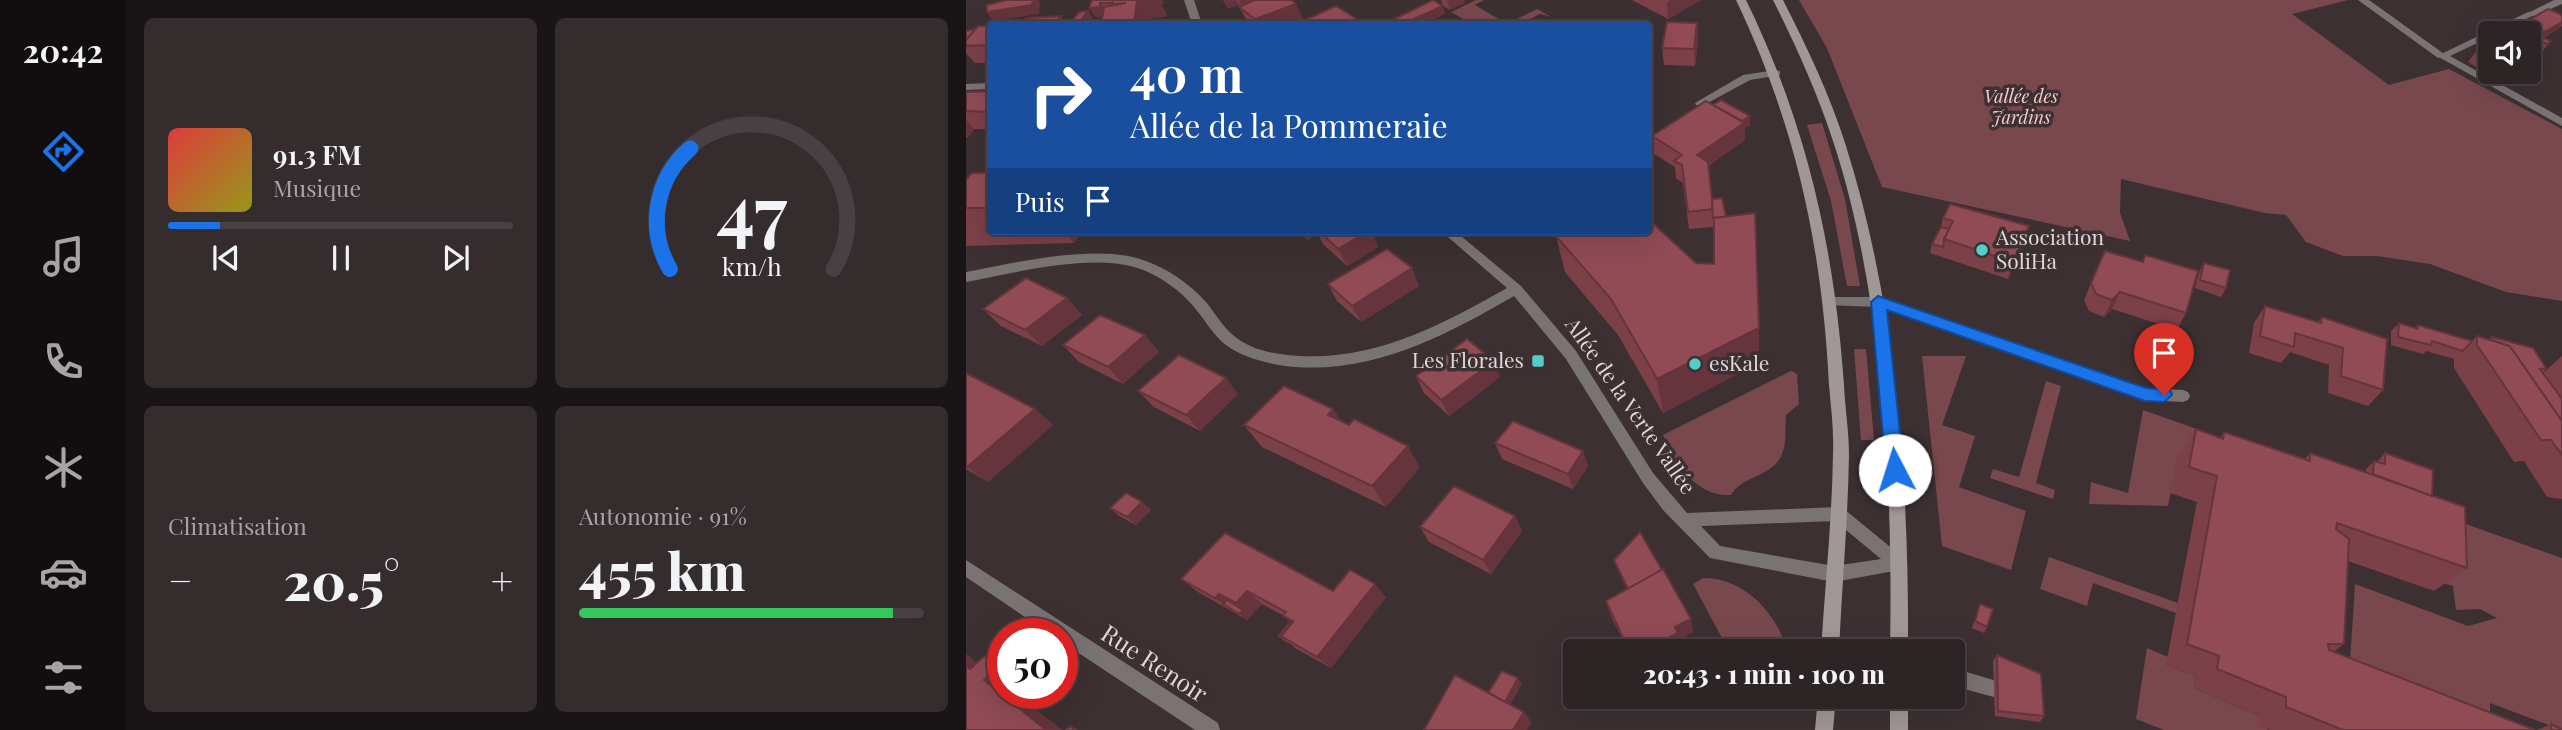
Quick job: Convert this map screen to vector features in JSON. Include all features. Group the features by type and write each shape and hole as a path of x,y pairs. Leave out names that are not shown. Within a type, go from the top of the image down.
{"main road":[{"path":"1741,0 1776,72 1813,194 1831,302 1841,452 1831,639"},
{"path":"1779,0 1829,106 1856,192 1878,302 1896,479 1899,639"},
{"path":"1824,730 1826,709"},
{"path":"1899,709 1899,730"}],"street":[{"path":"1189,0 1196,21"},
{"path":"2363,0 2442,56 2562,123"},
{"path":"2442,56 2562,0"},
{"path":"1700,103 1747,77 1776,72"},
{"path":"966,87 987,86"},
{"name":"Allée de la Verte Vallée","path":"1452,235 1516,289 1571,355 1648,478 1716,553 1834,574 1899,564"},
{"path":"966,276 1056,262 1133,261 1165,274 1199,303 1233,343 1256,354 1310,363 1346,361 1391,351 1458,322 1516,289"},
{"path":"1831,302 1878,302 2145,394 2183,396"},
{"path":"1838,514 1899,564"},
{"name":"Allée de la Verte Vallée","path":"1684,520 1838,514"},
{"name":"Rue Renoir","path":"966,568 1211,730"},
{"path":"1965,680 1994,688"}],"green space":[{"path":"1476,0 1484,0 1475,5 1502,21 1467,21 1451,12"},
{"name":"Vallée des Jardins","path":"1799,0 2348,0 2292,14 2389,85 2449,69 2562,129 2562,301 2506,292 2430,264 2377,256 2343,256 2306,242 2286,215 2265,213 2121,179 2120,213 2130,241 1882,187 1827,48"},
{"path":"1537,9 1551,17 1540,14 1526,21 1513,21"},
{"path":"1822,123 1845,199 1860,286 1847,286 1831,201 1807,125"},
{"path":"1854,349 1866,349 1874,440 1861,440"},
{"path":"1922,356 1966,356 1942,425 1975,436 1959,487 2026,511 2011,570 1942,546"},
{"path":"1791,371 1797,374 1799,404 1786,415 1785,445 1778,462 1742,483 1731,495 1707,491 1698,485 1674,457 1663,435"},
{"path":"2046,381 2061,386 2036,483 2055,490 2053,499 1990,478 1993,469 2019,477"},
{"path":"2143,410 2562,558 2562,730 2490,703 2490,717 2350,662 2355,584 2468,626 2497,618 2480,609 2456,610 2453,586 2433,580 2178,456 2168,506 2089,504 2091,482 2128,493"},
{"path":"2049,557 2178,603 2176,613 2093,583 2087,606 2040,589"},
{"path":"1703,578 1719,580 1746,591 1767,612 1784,639 1723,639 1693,584"},
{"path":"2147,648 2168,657 2166,665 2196,676 2194,688 2259,716 2259,725 2269,730 2164,730 2136,719"}],"building":[{"path":"1007,0 1033,0 1032,5 987,12 987,5"},
{"path":"1092,0 1113,0 1113,3 1100,3 1100,7 1089,8"},
{"path":"1113,0 1147,0 1137,2 1134,21 1102,21 1104,7 1126,3 1112,4"},
{"path":"1255,0 1291,0 1296,4 1255,19 1239,7"},
{"path":"1433,0 1443,6 1410,21 1390,21"},
{"path":"1336,6 1360,21 1303,21"},
{"path":"2548,9 2562,15 2562,22 2543,33 2541,21 2527,21"},
{"path":"1088,11 1080,21 1072,21 1079,12"},
{"path":"1061,16 1057,21 1024,21 1026,18"},
{"path":"1667,22 1697,23 1694,49 1662,48"},
{"path":"978,26 987,26 987,45 966,46 966,40"},
{"path":"975,29 966,40 966,31"},
{"path":"2541,37 2551,41 2548,44 2541,41"},
{"path":"987,91 987,112 966,111 966,92"},
{"path":"1721,100 1750,116 1742,121 1713,105"},
{"path":"1706,101 1744,123 1697,155 1708,162 1713,209 1688,212 1682,165 1674,161 1682,155 1652,136"},
{"path":"972,173 987,173 987,208 966,208 966,180"},
{"path":"1722,198 1726,217 1713,218 1712,199"},
{"path":"1950,204 2029,226 2013,262 1944,239 1953,221 1943,218"},
{"path":"1755,213 1759,328 1657,379 1611,299 1556,236 1652,235 1652,223 1696,263 1714,264 1714,218"},
{"path":"1941,227 1949,229 1943,247 1932,244"},
{"path":"1323,235 1361,235 1338,249"},
{"path":"1387,249 1412,268 1352,306 1328,284"},
{"path":"2105,251 2143,262 2145,255 2198,271 2186,313 2120,292 2112,300 2096,294 2091,283"},
{"path":"2204,263 2230,270 2226,288 2200,280"},
{"path":"1026,278 1067,298 1025,330 983,309"},
{"path":"2265,306 2321,323 2322,317 2387,339 2383,390 2341,376 2343,348 2295,333 2294,347 2260,336"},
{"path":"1100,315 1145,335 1108,367 1063,345"},
{"path":"2399,323 2418,329 2418,325 2472,341 2463,351 2432,341 2431,345 2398,337"},
{"path":"2477,336 2510,346 2562,421 2562,455 2551,440 2541,440 2477,345"},
{"path":"2492,337 2533,348 2546,368 2540,369 2562,399 2562,421 2510,346 2495,341"},
{"path":"1467,339 1494,361 1441,400 1416,376"},
{"path":"1179,355 1226,378 1186,415 1138,391"},
{"path":"966,373 1035,409 967,467 966,466"},
{"path":"1284,386 1333,409 1328,415 1349,425 1354,419 1408,446 1372,486 1244,425"},
{"path":"1513,421 1583,451 1568,474 1495,443"},
{"path":"2196,429 2223,439 2224,432 2310,461 2310,453 2465,507 2467,568 2337,523 2336,529 2349,539 2344,644 2328,644 2329,650 2535,730 2343,730 2286,707 2286,697 2217,669 2219,656 2187,644 2217,476 2189,467"},
{"path":"2385,453 2433,470 2432,496 2373,474 2374,461 2385,464"},
{"path":"1454,486 1515,516 1483,560 1420,527"},
{"path":"1126,493 1142,502 1127,517 1110,508"},
{"path":"1640,532 1662,570 1628,589 1614,560"},
{"path":"1225,533 1333,591 1350,570 1375,584 1317,657 1281,636 1293,621 1283,616 1286,612 1247,591 1236,603 1219,594 1215,598 1181,579"},
{"path":"1663,569 1691,619 1675,627 1678,633 1667,639 1623,639 1606,601"},
{"path":"1227,600 1243,610 1239,614 1223,604"},
{"path":"1980,604 1993,609 1987,627 1975,621"},
{"path":"1292,623 1281,636 1283,638 1278,636"},
{"path":"1997,655 2041,674 2044,716 1998,711"},
{"path":"987,656 987,677 984,680 987,682 987,709 1020,709 1046,730 966,730 966,666 970,669"},
{"path":"1502,671 1518,678 1505,702 1488,693"},
{"path":"1455,675 1524,712 1513,730 1424,730"},
{"path":"2551,724 2562,729 2562,730 2551,730"}],"place":[{"name":"Association SoliHa","path":"1982,250"},
{"name":"Les Florales","path":"1538,361"},
{"name":"esKale","path":"1695,364"}],"route":[{"path":"1895,470 1878,302 2145,394 2164,395"}]}
